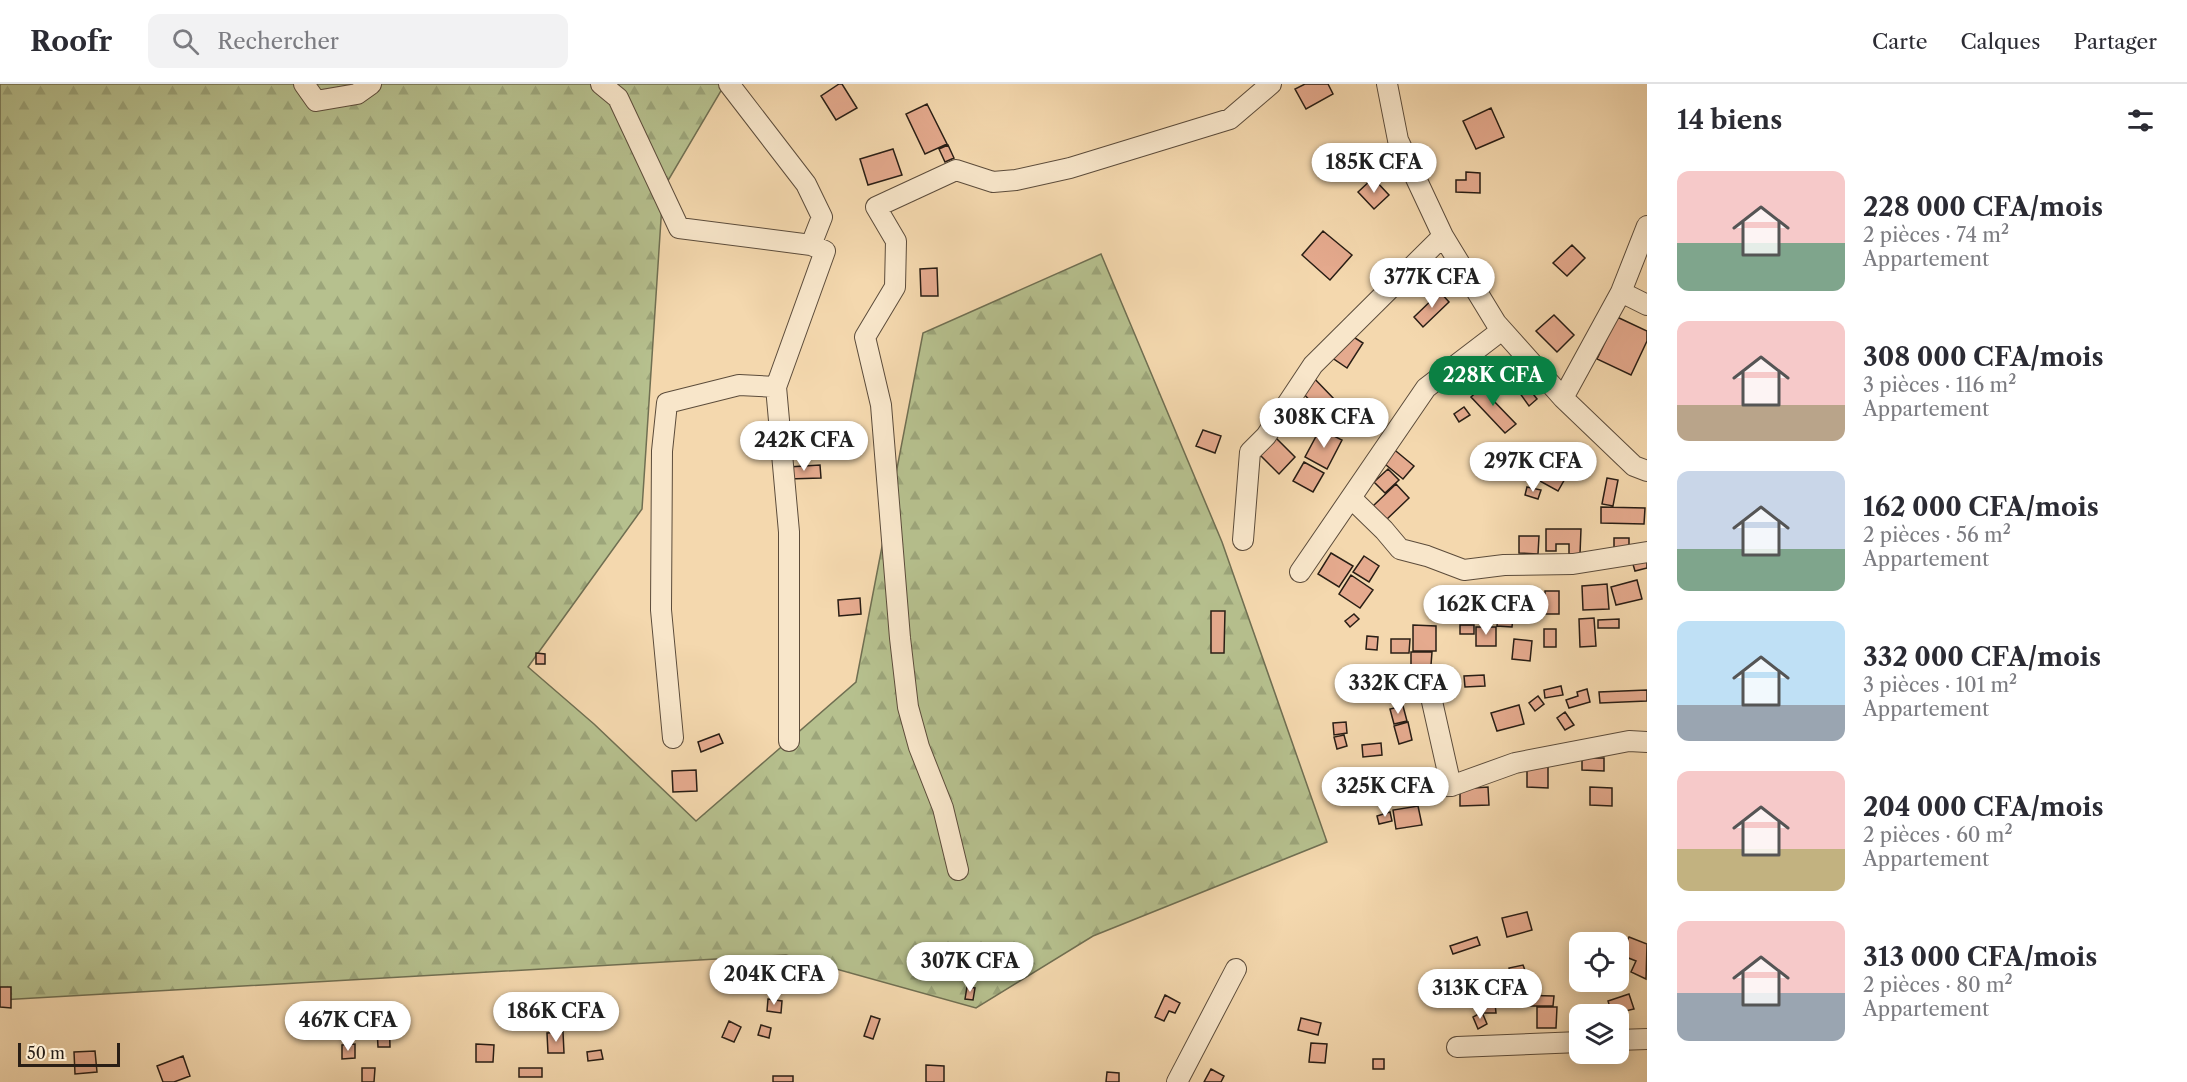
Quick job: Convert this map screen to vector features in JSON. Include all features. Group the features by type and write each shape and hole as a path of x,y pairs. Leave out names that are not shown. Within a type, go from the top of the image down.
{"street":[{"path":"304,84 316,101 357,93 371,84"},
{"path":"601,84 618,98 679,228 811,246 825,251 776,387 789,532 789,741"},
{"path":"729,84 806,184 822,217 811,246"},
{"path":"958,870 943,808 919,747 908,707 900,638 881,405 865,337 895,287 896,241 876,207 956,170 993,182 1016,180 1070,168 1155,143 1230,119 1271,84"},
{"path":"1387,84 1398,140 1443,237 1496,322 1563,398 1634,466 1647,471"},
{"path":"1563,398 1621,292 1647,226"},
{"path":"1243,540 1250,452 1266,436 1314,365 1393,284 1443,237"},
{"path":"1621,292 1647,305"},
{"path":"1300,572 1426,388 1502,330"},
{"path":"673,738 661,610 662,451 667,403 739,385 776,387"},
{"path":"1351,498 1400,549 1464,570 1504,565 1573,564 1647,552"},
{"path":"1431,698 1451,786"},
{"path":"1350,788 1451,786 1515,763 1629,741 1647,742"},
{"path":"1177,1082 1236,969"},
{"path":"1629,1040 1647,1039"},
{"path":"1457,1047 1569,1042"}],"green space":[{"path":"0,84 725,84 663,189 642,509 528,667 594,724 696,821 856,682 923,333 1101,254 1222,542 1327,842 1093,936 976,1008 786,955 0,1000"}],"building":[{"path":"842,84 857,108 836,120 821,96"},
{"path":"1305,84 1328,84 1333,94 1306,109 1295,89"},
{"path":"927,104 947,144 925,154 906,114"},
{"path":"1491,108 1504,137 1476,149 1463,121"},
{"path":"948,145 954,158 945,162 939,149"},
{"path":"893,149 902,175 868,185 860,159"},
{"path":"1466,172 1480,173 1480,193 1456,192 1456,180 1466,180"},
{"path":"1373,178 1389,195 1374,209 1358,192"},
{"path":"1323,231 1352,255 1330,280 1302,255"},
{"path":"1572,245 1585,258 1567,276 1553,263"},
{"path":"937,268 938,296 921,296 920,269"},
{"path":"1440,292 1449,302 1423,327 1414,317"},
{"path":"1554,315 1574,335 1557,352 1536,331"},
{"path":"1617,317 1647,331 1647,341 1631,375 1597,359"},
{"path":"1344,331 1363,343 1347,368 1328,355"},
{"path":"1513,369 1520,376 1508,387 1501,380"},
{"path":"1308,372 1337,402 1324,415 1295,385"},
{"path":"1490,380 1497,387 1488,395 1516,424 1505,433 1471,397"},
{"path":"1527,386 1537,399 1529,406 1519,392"},
{"path":"1464,407 1470,415 1459,422 1454,414"},
{"path":"1320,429 1342,440 1327,469 1305,457"},
{"path":"1203,430 1221,436 1215,453 1196,446"},
{"path":"1272,434 1295,457 1279,474 1255,450"},
{"path":"1385,442 1414,466 1403,479 1374,455"},
{"path":"1549,459 1570,470 1558,491 1538,480"},
{"path":"1304,462 1324,473 1313,492 1293,481"},
{"path":"820,465 821,478 788,479 788,467"},
{"path":"1388,469 1399,480 1385,493 1374,482"},
{"path":"1607,478 1618,480 1613,506 1602,504"},
{"path":"1396,484 1409,498 1386,520 1373,506"},
{"path":"1527,487 1541,490 1538,499 1525,495"},
{"path":"1601,507 1645,508 1644,524 1601,523"},
{"path":"1546,529 1581,529 1580,554 1569,554 1569,544 1556,544 1556,551 1546,551"},
{"path":"1519,536 1539,536 1538,554 1519,553"},
{"path":"1614,538 1629,538 1629,548 1614,548"},
{"path":"1331,553 1353,566 1339,587 1318,574"},
{"path":"1364,556 1379,566 1369,582 1353,572"},
{"path":"1647,556 1647,568 1635,571 1632,561"},
{"path":"1351,575 1373,590 1360,608 1339,594"},
{"path":"1637,580 1642,599 1616,605 1611,587"},
{"path":"1607,584 1609,609 1583,610 1582,586"},
{"path":"1469,587 1497,587 1497,599 1469,598"},
{"path":"1545,591 1559,591 1559,614 1545,614"},
{"path":"860,598 861,614 839,616 838,600"},
{"path":"1499,607 1537,611 1535,620 1513,617 1512,627 1497,626"},
{"path":"1211,611 1225,611 1224,653 1211,653"},
{"path":"1354,614 1359,619 1350,627 1345,621"},
{"path":"1594,618 1596,646 1580,647 1579,619"},
{"path":"1619,619 1619,628 1598,628 1598,620"},
{"path":"1413,625 1436,626 1436,651 1413,651"},
{"path":"1460,625 1474,625 1474,634 1460,634"},
{"path":"1476,627 1496,627 1496,646 1476,646"},
{"path":"1544,629 1556,629 1556,647 1544,647"},
{"path":"1367,636 1378,637 1377,650 1366,649"},
{"path":"1391,639 1410,639 1409,653 1391,653"},
{"path":"1514,639 1532,641 1530,661 1512,659"},
{"path":"1411,652 1432,652 1431,665 1411,665"},
{"path":"536,653 545,654 545,664 536,664"},
{"path":"1458,675 1459,685 1445,686 1444,676"},
{"path":"1484,675 1485,686 1465,687 1464,676"},
{"path":"1443,676 1443,692 1424,693 1424,677"},
{"path":"1363,686 1384,687 1384,700 1363,699"},
{"path":"1561,686 1563,695 1545,698 1544,690"},
{"path":"1587,689 1590,702 1569,708 1566,700 1578,696 1577,692"},
{"path":"1647,690 1647,701 1600,703 1599,692"},
{"path":"1538,696 1544,704 1535,711 1529,703"},
{"path":"1519,705 1524,724 1497,731 1491,713"},
{"path":"1403,706 1407,721 1394,724 1390,709"},
{"path":"1565,712 1574,725 1565,730 1557,718"},
{"path":"1346,722 1347,733 1334,735 1333,723"},
{"path":"1408,722 1412,740 1399,744 1394,726"},
{"path":"719,734 723,743 701,752 698,742"},
{"path":"1344,735 1347,746 1337,749 1334,737"},
{"path":"1381,743 1382,755 1363,757 1362,745"},
{"path":"1582,758 1604,758 1604,771 1582,770"},
{"path":"1527,763 1548,763 1548,788 1527,787"},
{"path":"696,770 697,791 673,792 672,771"},
{"path":"1488,787 1489,805 1460,806 1460,789"},
{"path":"1590,787 1612,788 1612,806 1590,805"},
{"path":"1418,806 1422,825 1396,829 1393,810"},
{"path":"1390,812 1392,821 1379,824 1377,816"},
{"path":"1527,912 1532,930 1507,937 1502,918"},
{"path":"1477,937 1480,945 1453,954 1450,946"},
{"path":"1629,937 1647,944 1646,979 1631,972 1636,961 1629,958"},
{"path":"1523,965 1526,973 1511,977 1509,968"},
{"path":"1462,986 1495,986 1495,1001 1462,1001"},
{"path":"0,987 11,987 11,1008 0,1007"},
{"path":"967,987 975,988 973,1000 965,999"},
{"path":"1629,994 1634,1009 1629,1010 1629,1004 1609,1004 1608,1001"},
{"path":"1165,995 1180,1003 1175,1013 1169,1011 1164,1021 1155,1017"},
{"path":"1519,995 1554,996 1553,1006 1519,1006"},
{"path":"768,999 782,1001 781,1013 767,1011"},
{"path":"1495,1003 1496,1013 1482,1013 1482,1004"},
{"path":"1537,1007 1557,1007 1556,1028 1537,1028"},
{"path":"389,1010 390,1047 378,1047 376,1011"},
{"path":"1482,1012 1487,1024 1478,1029 1473,1017"},
{"path":"871,1016 880,1019 873,1039 864,1036"},
{"path":"1301,1018 1321,1023 1318,1035 1298,1030"},
{"path":"729,1021 741,1027 734,1042 722,1037"},
{"path":"761,1025 771,1028 769,1038 758,1035"},
{"path":"563,1032 564,1053 548,1053 547,1033"},
{"path":"1311,1043 1327,1044 1325,1063 1309,1062"},
{"path":"355,1044 355,1058 342,1059 342,1045"},
{"path":"476,1044 494,1045 493,1062 476,1062"},
{"path":"601,1050 603,1059 588,1061 587,1052"},
{"path":"95,1051 97,1072 75,1074 74,1052"},
{"path":"183,1056 190,1076 174,1082 163,1082 157,1066"},
{"path":"1373,1059 1384,1059 1384,1069 1373,1069"},
{"path":"926,1065 944,1066 944,1082 926,1082"},
{"path":"362,1068 375,1068 374,1082 362,1082"},
{"path":"519,1068 542,1068 542,1077 519,1077"},
{"path":"1211,1069 1224,1076 1221,1082 1204,1082"},
{"path":"1107,1072 1119,1073 1119,1082 1106,1082"},
{"path":"773,1076 793,1076 793,1082 773,1082"}]}
